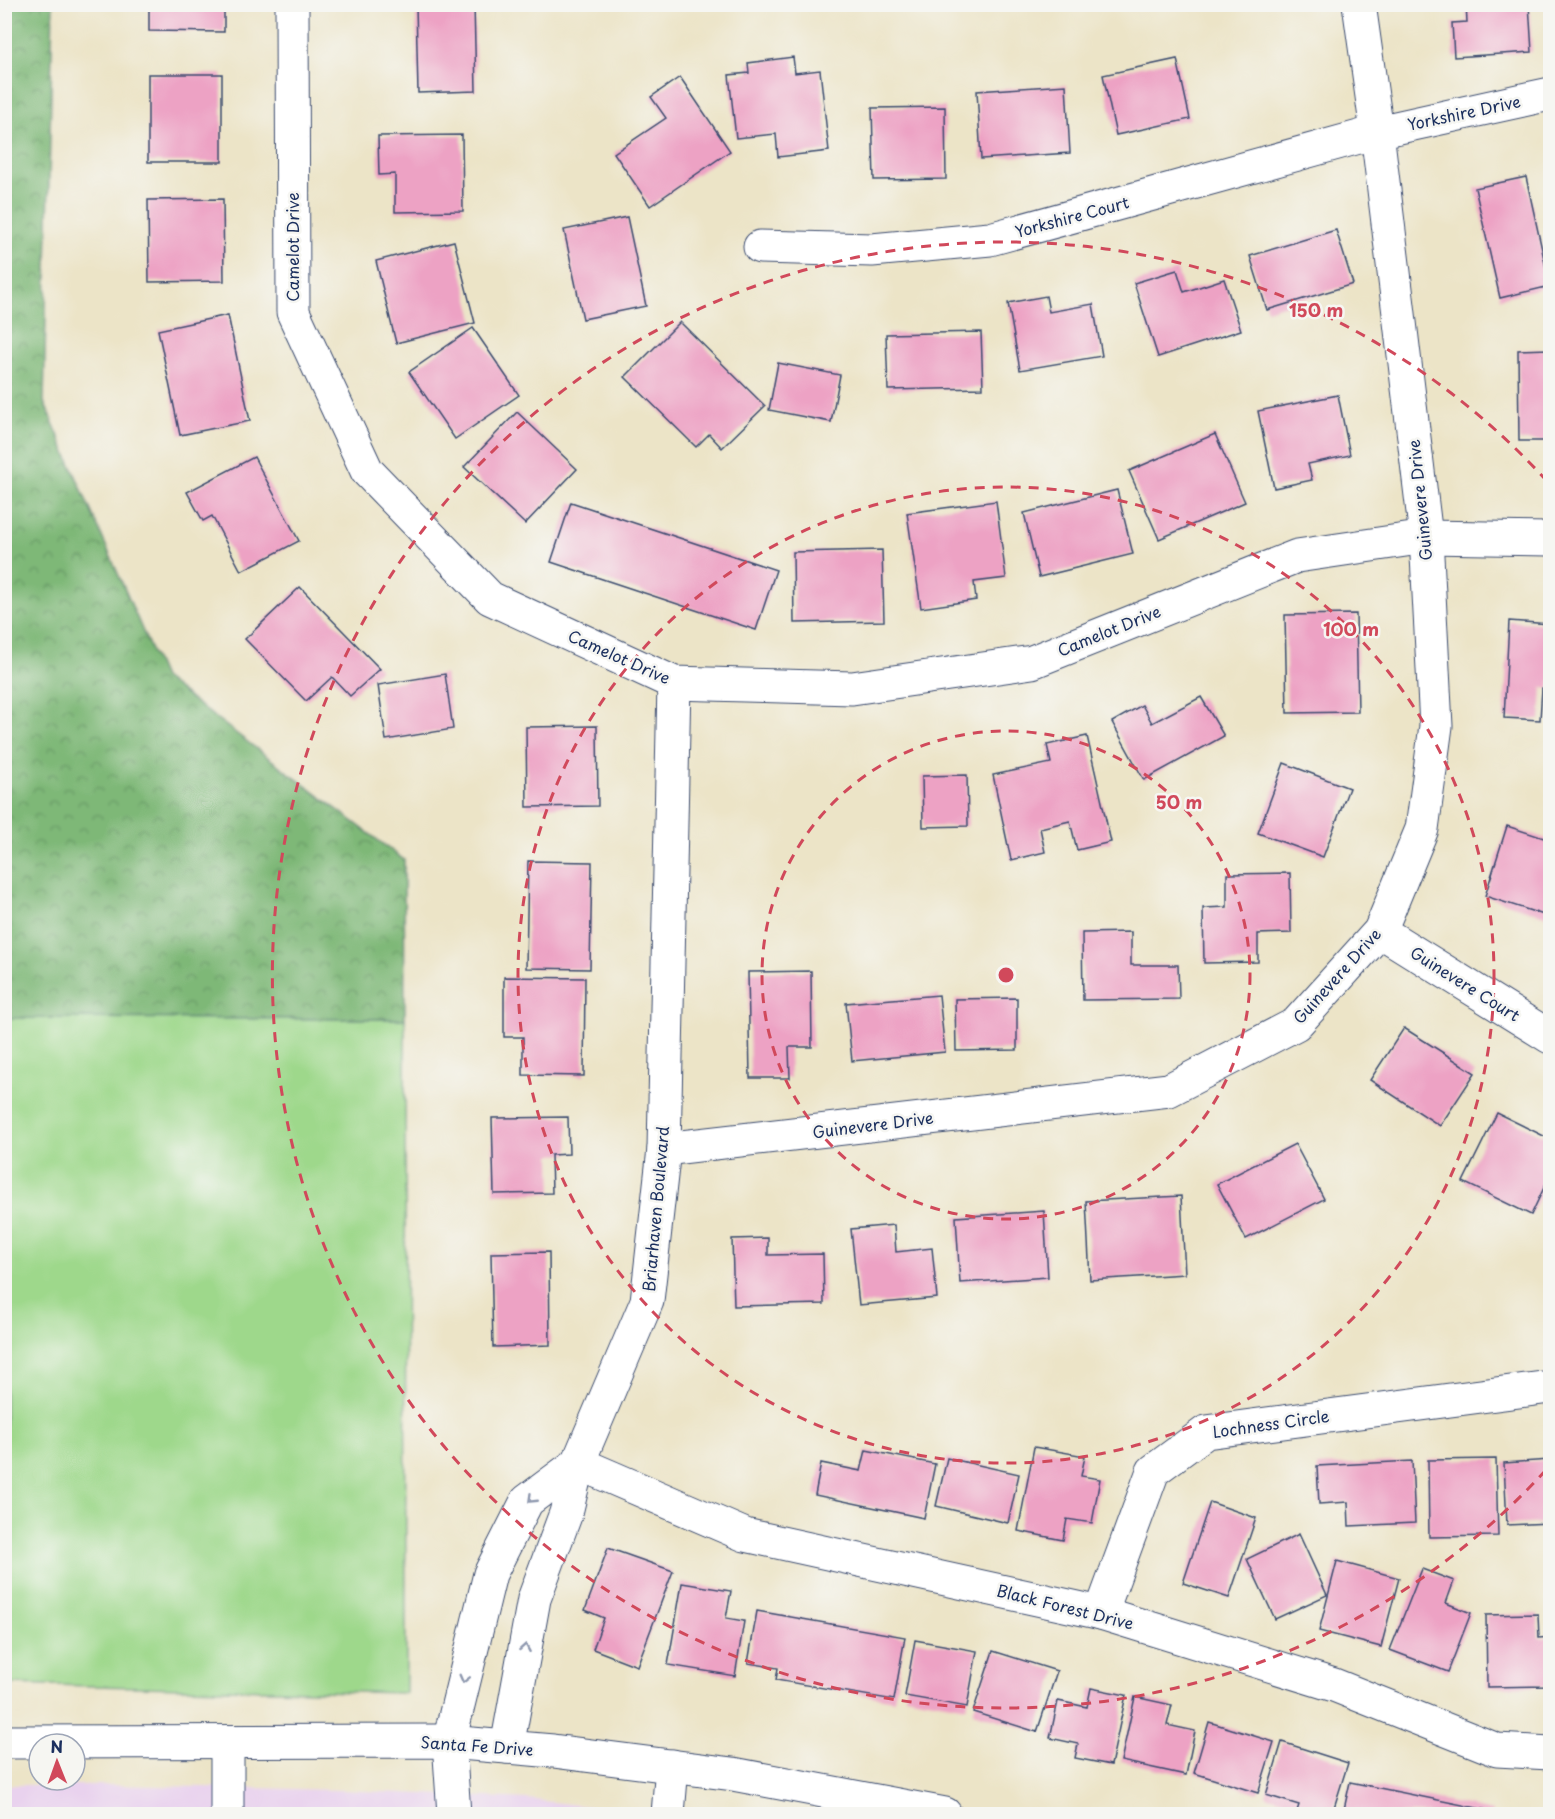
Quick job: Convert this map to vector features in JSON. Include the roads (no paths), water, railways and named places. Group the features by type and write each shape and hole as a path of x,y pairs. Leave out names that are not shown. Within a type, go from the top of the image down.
{"street":[{"name":"Camelot Drive","path":"292,4 293,312 367,471 490,598 674,683 852,688 1032,662 1297,556 1426,537 1551,539"},
{"name":"Guinevere Drive","path":"663,1149 1169,1090 1296,1024 1380,931 1422,829 1436,726 1426,537 1377,132 1359,4"},
{"name":"Yorkshire Drive","path":"1377,132 1551,94"},
{"name":"Yorkshire Court","path":"760,247 872,250 990,239 1377,132"},
{"name":"Briarhaven Boulevard","path":"507,1747 534,1599 566,1513 578,1462 647,1301 663,1149 674,683"},
{"name":"Guinevere Court","path":"1380,931 1551,1037"},
{"name":"Lochness Circle","path":"1101,1613 1153,1472 1206,1432 1551,1387"},
{"name":"Black Forest Drive","path":"578,1462 745,1535 1101,1613 1334,1685 1497,1750 1551,1753"},
{"path":"454,1815 449,1742 490,1574 527,1501 578,1462"},
{"name":"Santa Fe Drive","path":"4,1742 449,1742 553,1751 734,1774 899,1810 945,1815"},
{"path":"226,1742 227,1815"},
{"path":"668,1815 672,1766"}]}
